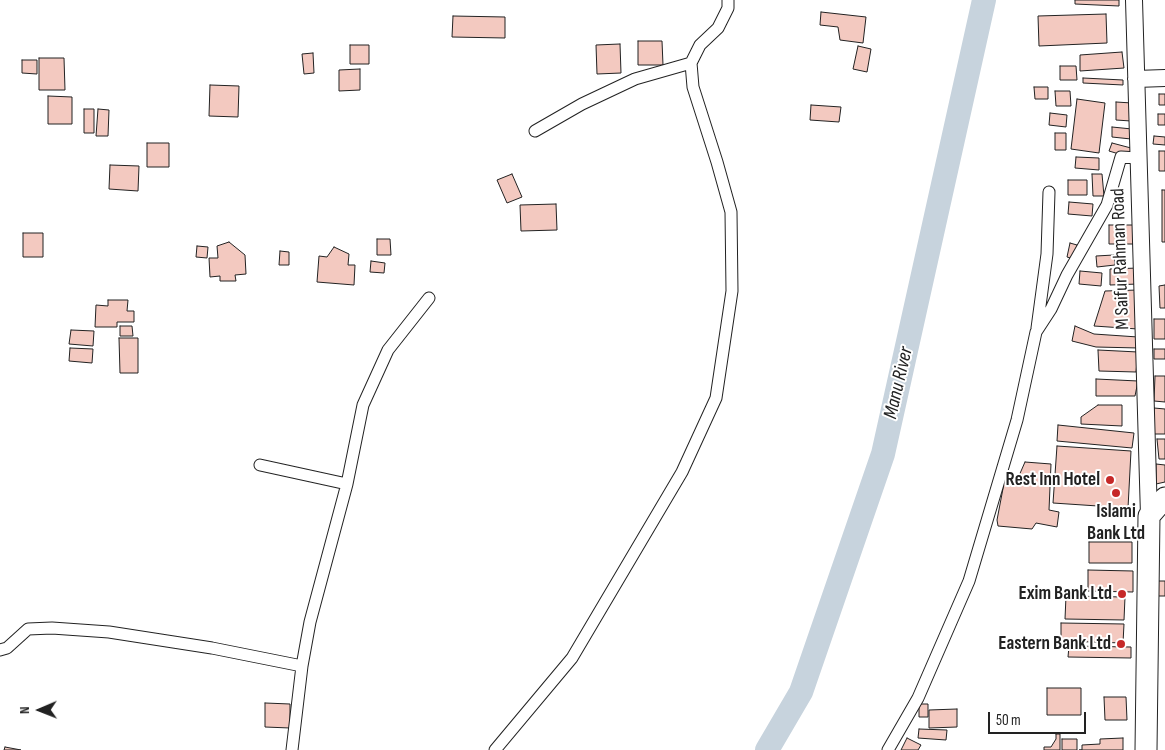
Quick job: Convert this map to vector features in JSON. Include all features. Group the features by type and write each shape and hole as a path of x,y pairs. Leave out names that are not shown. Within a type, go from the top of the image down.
{"highway":[{"path":"1146,750 1159,508"}],"main road":[{"name":"M Saifur Rahman Road","path":"1134,0 1138,158 1159,508"},
{"path":"1136,79 1165,78"}],"street":[{"path":"495,750 572,658 682,472 716,398 732,292 731,212 693,87 690,63 700,45 718,28 728,8 728,0"},
{"path":"535,132 582,104 635,79 690,63"},
{"path":"1036,332 1051,309 1067,275 1107,205 1122,157 1138,158"},
{"path":"888,750 918,698 969,582 1017,420 1036,332 1047,254 1049,192"},
{"path":"292,750 302,666 310,622 347,484 363,404 388,350 429,298"},
{"path":"260,465 347,484"},
{"path":"0,650 7,648 28,629 52,628 109,632 212,648 302,666"}],"building":[{"path":"1075,0 1119,0 1119,6 1075,4"},
{"path":"821,12 866,17 863,43 840,40 838,27 820,25"},
{"path":"1106,14 1107,43 1039,46 1038,16"},
{"path":"453,16 505,17 505,38 452,37"},
{"path":"638,41 662,41 663,65 638,65"},
{"path":"620,44 621,73 597,74 596,45"},
{"path":"350,45 369,45 369,64 350,64"},
{"path":"858,46 871,49 867,72 853,69"},
{"path":"1122,52 1124,68 1080,71 1080,55"},
{"path":"313,53 314,73 304,74 302,54"},
{"path":"39,58 64,58 65,90 39,90"},
{"path":"22,60 37,60 37,74 22,73"},
{"path":"1060,66 1076,66 1077,80 1060,80"},
{"path":"360,69 360,90 339,91 339,70"},
{"path":"1083,78 1123,80 1123,85 1083,83"},
{"path":"210,85 239,86 238,117 209,116"},
{"path":"1034,87 1048,87 1048,99 1035,99"},
{"path":"1055,91 1070,91 1071,106 1056,106"},
{"path":"1159,94 1165,94 1165,105 1159,105"},
{"path":"48,96 72,97 72,124 48,124"},
{"path":"1077,99 1105,103 1099,153 1071,149"},
{"path":"1116,102 1132,103 1131,121 1116,120"},
{"path":"811,105 841,107 839,122 810,120"},
{"path":"84,109 94,109 94,133 84,133"},
{"path":"98,109 109,110 108,136 96,136"},
{"path":"1050,113 1067,115 1066,127 1049,125"},
{"path":"1158,114 1165,114 1165,125 1158,125"},
{"path":"1112,127 1132,129 1131,139 1112,137"},
{"path":"1055,133 1066,133 1066,150 1055,150"},
{"path":"1154,136 1165,137 1165,145 1153,144"},
{"path":"147,143 169,143 169,167 147,167"},
{"path":"1112,143 1131,148 1129,157 1109,151"},
{"path":"1159,151 1165,151 1165,171 1159,171"},
{"path":"1076,157 1099,158 1099,170 1075,168"},
{"path":"110,165 139,166 138,191 109,189"},
{"path":"512,174 522,197 507,203 497,180"},
{"path":"1092,174 1102,174 1104,196 1093,196"},
{"path":"1068,180 1087,180 1087,195 1068,195"},
{"path":"1162,190 1165,190 1165,242 1162,242"},
{"path":"1069,202 1093,204 1092,216 1068,214"},
{"path":"556,204 557,230 521,231 520,205"},
{"path":"1109,225 1135,225 1135,244 1109,244"},
{"path":"23,233 43,233 43,257 23,257"},
{"path":"377,239 390,239 391,255 377,255"},
{"path":"229,242 245,255 246,274 235,275 236,281 220,281 220,276 210,277 209,258 218,258 217,246"},
{"path":"1070,243 1077,245 1074,259 1067,257"},
{"path":"197,246 208,247 207,258 196,257"},
{"path":"334,247 349,254 348,265 355,265 354,285 317,282 319,256 327,257"},
{"path":"280,251 289,252 289,265 279,265"},
{"path":"1114,255 1115,265 1097,267 1096,256"},
{"path":"371,261 385,263 384,273 370,272"},
{"path":"1138,268 1138,284 1110,285 1110,269"},
{"path":"1080,271 1102,273 1101,286 1079,284"},
{"path":"1165,285 1165,308 1160,308 1159,286"},
{"path":"1138,290 1138,329 1094,326 1105,291"},
{"path":"108,300 128,300 127,311 134,311 134,322 117,322 117,327 95,327 96,305 108,306"},
{"path":"1154,319 1165,319 1165,339 1154,339"},
{"path":"120,326 132,326 133,336 120,336"},
{"path":"1075,326 1094,334 1138,337 1139,348 1096,347 1072,341"},
{"path":"71,330 94,331 93,346 69,344"},
{"path":"119,338 138,338 138,373 120,373"},
{"path":"70,348 93,349 92,363 69,361"},
{"path":"1154,349 1165,349 1165,359 1154,359"},
{"path":"1098,350 1138,352 1136,372 1099,371"},
{"path":"1155,376 1165,376 1165,402 1154,401"},
{"path":"1096,379 1138,381 1135,396 1096,396"},
{"path":"1098,405 1122,405 1122,426 1081,424 1081,417"},
{"path":"1154,408 1165,409 1165,434 1153,434"},
{"path":"1058,425 1134,433 1132,448 1057,441"},
{"path":"1157,439 1165,439 1165,459 1159,459"},
{"path":"1057,446 1131,451 1128,508 1053,503"},
{"path":"1025,462 1051,464 1049,510 1059,512 1057,527 1036,523 1032,529 998,526 997,520 1005,478 1018,478"},
{"path":"1156,464 1165,465 1165,482 1156,484"},
{"path":"1089,542 1132,542 1132,563 1089,563"},
{"path":"1088,570 1133,571 1133,592 1088,591"},
{"path":"1152,581 1165,581 1165,596 1152,596"},
{"path":"1066,596 1125,597 1124,620 1065,619"},
{"path":"1061,623 1124,624 1123,643 1061,641"},
{"path":"1069,646 1131,647 1131,658 1068,657"},
{"path":"1047,688 1081,688 1081,715 1047,715"},
{"path":"1104,697 1126,697 1127,720 1105,720"},
{"path":"265,703 290,704 290,728 265,727"},
{"path":"919,704 928,704 928,717 919,717"},
{"path":"957,709 957,727 929,728 929,710"},
{"path":"919,729 947,730 946,740 918,738"},
{"path":"1056,734 1060,734 1060,750 1044,750 1044,747 1051,747 1056,739"},
{"path":"907,738 921,745 918,750 901,750"},
{"path":"1123,738 1123,750 1082,750 1082,745 1100,744 1100,739"},
{"path":"1062,739 1077,739 1077,750 1062,750"},
{"path":"5,747 21,750 4,750"}],"waterway":[{"name":"Manu River","path":"767,750 801,692 883,454 984,0"}],"place":[{"name":"Rest Inn Hotel","path":"1110,480"},
{"name":"Islami Bank Ltd","path":"1116,493"},
{"name":"Exim Bank Ltd","path":"1122,594"},
{"name":"Eastern Bank Ltd","path":"1121,644"}]}
